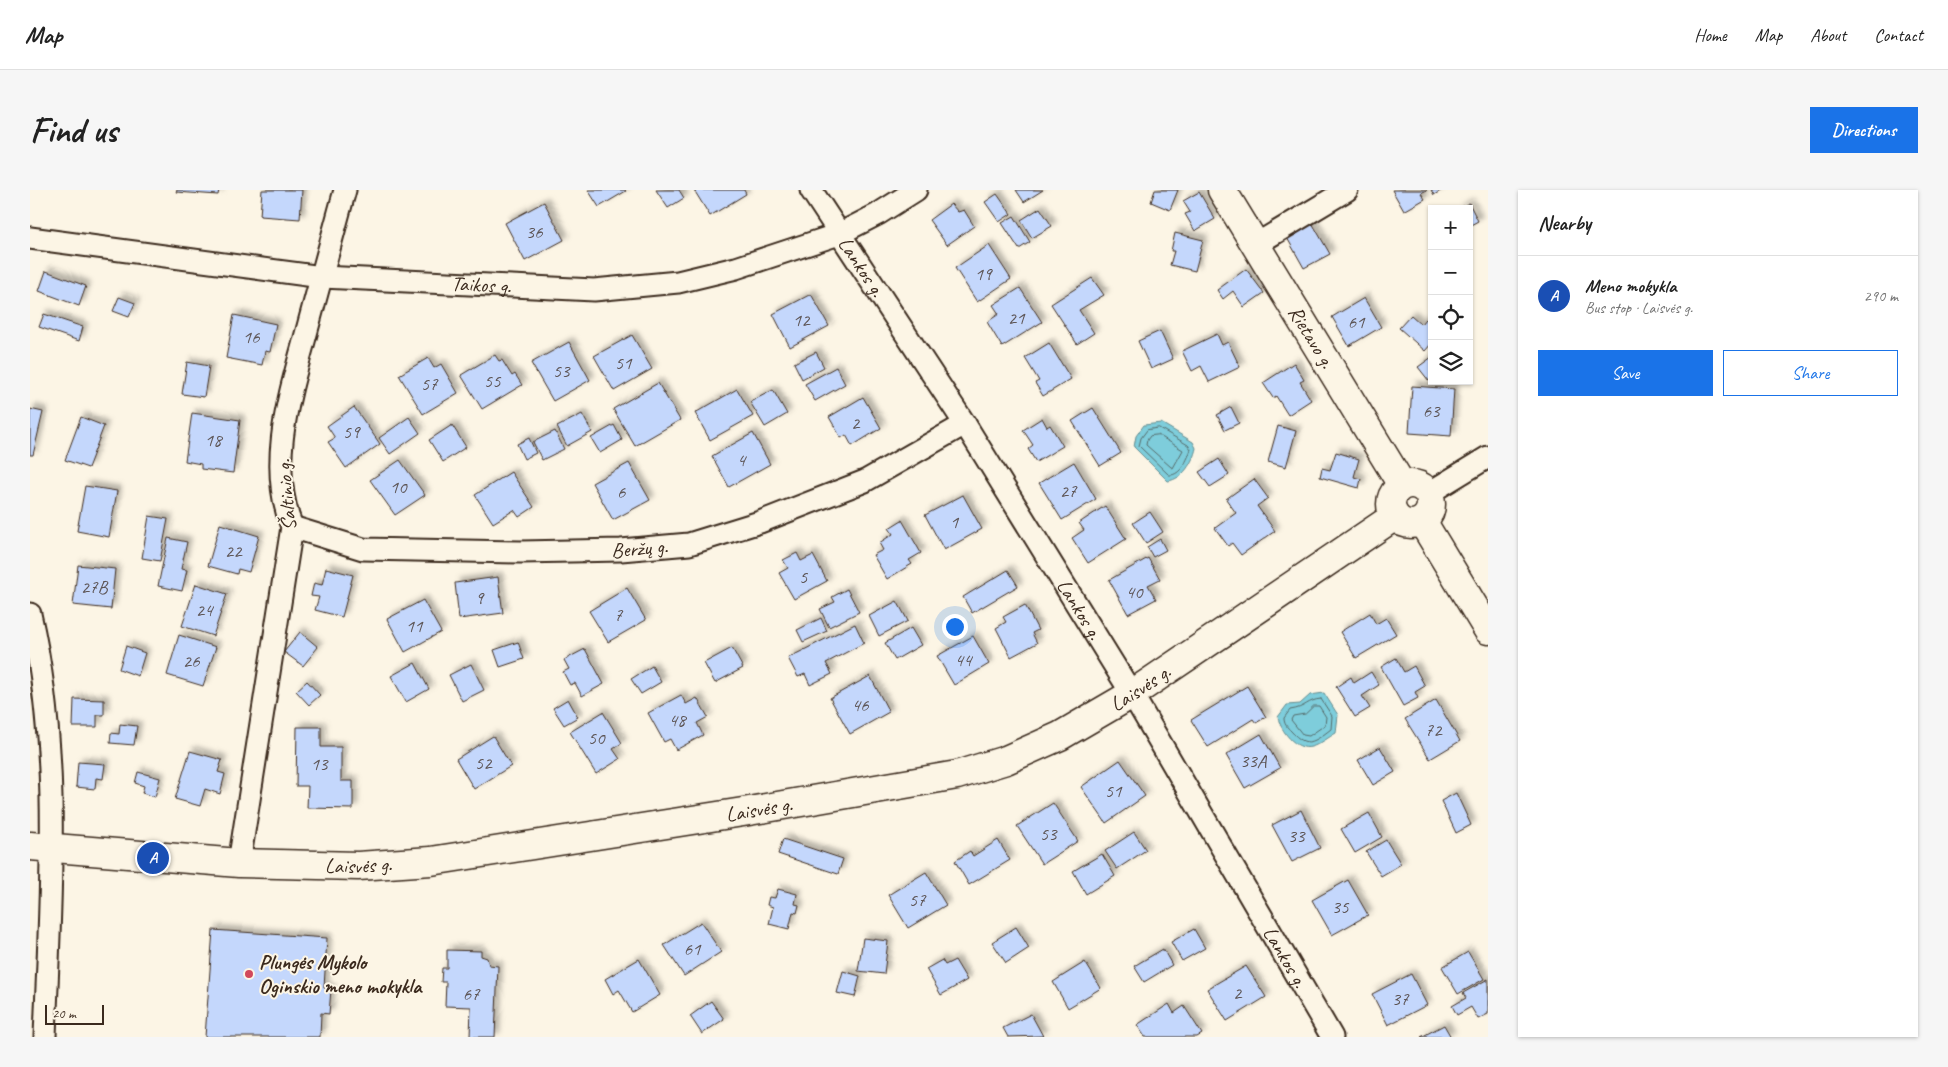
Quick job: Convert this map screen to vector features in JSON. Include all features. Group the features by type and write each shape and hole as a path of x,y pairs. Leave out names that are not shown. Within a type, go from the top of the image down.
{"street":[{"name":"Šaltinio g.","path":"239,863 292,527 284,508 281,476 284,424 345,190"},
{"name":"Lankos g.","path":"812,190 965,424 1132,694 1332,1037"},
{"name":"Taikos g.","path":"30,238 322,277 604,289 678,282 736,268 839,234 878,214 916,190"},
{"name":"Rietavo g.","path":"1222,190 1402,485"},
{"path":"1255,245 1347,190"},
{"name":"Beržų g.","path":"292,527 363,549 521,552 621,550 689,544 760,522 865,481 965,424"},
{"path":"1429,493 1488,456"},
{"path":"1402,485 1420,485 1429,493 1431,508 1422,521 1410,524 1399,520 1395,516 1392,509 1393,496 1402,485"},
{"name":"Laisvės g.","path":"40,847 239,863 358,866 430,861 743,812 957,775 1006,760 1060,736 1132,694 1395,516"},
{"path":"1422,521 1488,630"},
{"path":"30,614 40,656 49,764 40,847 45,1037"}],"water":[{"path":"1161,423 1193,442 1196,448 1192,459 1183,473 1168,481 1134,447 1136,436 1144,425"},
{"path":"1324,693 1338,715 1336,733 1311,747 1300,746 1294,743 1285,733 1278,717 1287,705 1300,704 1310,695"}],"building":[{"path":"177,190 219,190 218,195 176,192"},
{"path":"262,190 302,190 300,219 260,216"},
{"path":"588,190 625,190 626,191 599,207"},
{"path":"656,190 679,190 684,198 668,208"},
{"path":"694,190 744,190 746,194 710,216"},
{"path":"1016,190 1043,190 1024,202"},
{"path":"1155,190 1178,190 1170,210 1151,202"},
{"path":"1392,190 1427,190 1421,193 1425,199 1404,211"},
{"path":"1431,190 1442,190 1434,195"},
{"path":"1199,192 1215,219 1195,231 1185,214 1190,212 1183,201"},
{"path":"997,194 1011,214 999,222 985,202"},
{"path":"544,202 564,240 525,261 505,223"},
{"path":"951,204 958,212 964,210 974,226 947,245 929,220"},
{"path":"1040,208 1052,226 1032,238 1021,220"},
{"path":"1473,211 1478,221 1473,224"},
{"path":"1014,216 1030,242 1019,249 1002,223"},
{"path":"1311,221 1330,254 1304,268 1286,236"},
{"path":"1175,233 1203,240 1195,271 1170,265 1174,251 1171,251"},
{"path":"989,245 1011,279 977,302 955,268"},
{"path":"1246,269 1264,293 1244,307 1233,291 1223,299 1217,290"},
{"path":"46,271 86,286 79,306 39,291"},
{"path":"1092,278 1104,295 1079,310 1094,333 1077,344 1051,304"},
{"path":"1020,288 1042,322 1002,347 987,322 999,314 993,305"},
{"path":"811,294 829,326 790,347 773,314"},
{"path":"119,297 135,303 129,317 113,311"},
{"path":"1364,298 1381,327 1349,346 1332,317"},
{"path":"44,314 83,327 79,341 39,327"},
{"path":"234,315 276,324 270,352 265,351 262,365 226,358"},
{"path":"1411,315 1421,324 1425,319 1428,322 1428,348 1425,351 1399,328"},
{"path":"1160,331 1173,359 1151,369 1138,341"},
{"path":"1217,334 1222,345 1228,342 1240,367 1209,382 1201,366 1192,371 1182,351"},
{"path":"632,335 652,369 614,391 594,356"},
{"path":"569,342 590,380 553,401 531,363"},
{"path":"1049,343 1071,379 1043,396 1035,383 1039,381 1025,358"},
{"path":"816,352 824,367 802,379 794,363"},
{"path":"495,355 499,361 502,360 512,376 515,374 522,385 482,409 461,375"},
{"path":"428,358 434,368 441,364 458,393 423,414 399,375"},
{"path":"1428,360 1428,380 1418,367"},
{"path":"187,362 209,366 204,397 182,394"},
{"path":"1294,363 1304,380 1300,382 1311,400 1288,415 1276,396 1273,398 1263,383"},
{"path":"836,367 845,384 815,401 805,384"},
{"path":"658,383 680,420 635,446 613,409"},
{"path":"1412,386 1454,389 1451,436 1409,433"},
{"path":"737,389 753,416 710,440 695,413"},
{"path":"773,390 787,414 765,427 750,402"},
{"path":"863,397 881,428 852,446 846,435 841,438 829,417"},
{"path":"354,407 380,444 346,468 328,442 335,438 327,426"},
{"path":"1231,407 1239,423 1225,430 1217,415"},
{"path":"1093,408 1121,453 1100,466 1072,421"},
{"path":"30,409 43,412 33,455 30,455"},
{"path":"192,413 240,420 233,473 201,469 201,464 185,461"},
{"path":"582,414 592,432 567,446 557,427"},
{"path":"81,417 104,426 88,468 65,460"},
{"path":"409,417 420,433 390,454 379,438"},
{"path":"1042,418 1047,427 1050,425 1063,446 1036,462 1028,449 1033,445 1023,430"},
{"path":"452,425 466,447 443,462 429,440"},
{"path":"614,425 622,440 600,453 591,438"},
{"path":"1278,426 1296,431 1286,467 1268,462"},
{"path":"555,431 564,449 542,460 533,442"},
{"path":"753,433 770,464 729,487 712,456"},
{"path":"529,438 536,453 524,459 517,444"},
{"path":"1336,452 1359,459 1354,477 1361,479 1359,488 1320,477 1322,468 1330,470"},
{"path":"1219,459 1229,475 1210,487 1199,472"},
{"path":"400,460 425,495 395,515 370,480"},
{"path":"1074,462 1096,499 1062,520 1039,483"},
{"path":"629,463 650,500 613,520 592,483"},
{"path":"511,472 534,507 519,517 514,510 493,523 475,495"},
{"path":"1254,479 1268,498 1257,506 1275,531 1241,555 1232,543 1228,546 1215,528 1236,513 1226,499"},
{"path":"85,486 117,491 109,537 77,531"},
{"path":"963,495 982,529 944,550 925,515"},
{"path":"1105,506 1126,539 1088,563 1072,538 1084,530 1079,523"},
{"path":"1150,512 1163,532 1146,543 1133,523"},
{"path":"149,516 168,519 160,561 142,558"},
{"path":"902,520 921,553 909,560 912,564 887,579 873,555 883,550 879,543 893,534 889,528"},
{"path":"220,524 259,536 249,572 238,569 237,574 208,566"},
{"path":"168,538 187,542 181,569 187,570 182,591 158,586"},
{"path":"1160,539 1166,550 1153,557 1147,547"},
{"path":"797,553 801,561 813,555 827,581 794,599 779,573 788,568 783,560"},
{"path":"1148,558 1160,579 1148,585 1156,599 1128,614 1109,580"},
{"path":"78,565 115,569 111,609 73,605"},
{"path":"326,568 353,575 342,617 315,610 319,597 311,596 314,583 322,585"},
{"path":"1008,570 1018,586 972,613 963,597"},
{"path":"498,577 503,613 459,619 455,583"},
{"path":"196,584 227,594 213,636 182,626"},
{"path":"627,588 646,620 608,642 589,611"},
{"path":"847,589 859,612 829,627 820,609 835,602 832,597"},
{"path":"423,600 441,632 405,652 387,619"},
{"path":"897,601 908,621 879,636 869,616"},
{"path":"1025,605 1038,630 1032,633 1037,643 1011,657 996,628 1006,622 1003,617"},
{"path":"1370,613 1376,624 1386,618 1396,634 1356,658 1340,632"},
{"path":"821,618 827,631 803,642 797,630"},
{"path":"855,624 864,643 826,663 832,674 810,685 805,674 798,677 788,658"},
{"path":"911,628 921,645 895,660 885,643"},
{"path":"300,632 318,647 303,666 284,652"},
{"path":"179,635 216,647 203,686 167,675"},
{"path":"973,636 989,664 954,685 937,656"},
{"path":"518,642 524,659 500,667 494,650"},
{"path":"126,646 145,653 138,676 119,669"},
{"path":"732,648 743,668 715,683 704,663"},
{"path":"585,649 604,684 582,696 575,683 570,685 563,672 569,669 564,660"},
{"path":"1396,658 1404,672 1414,666 1425,686 1415,692 1418,698 1403,706 1381,667"},
{"path":"415,663 429,689 406,702 391,676"},
{"path":"471,664 484,690 462,701 449,675"},
{"path":"652,666 661,682 641,694 631,679"},
{"path":"1371,672 1379,685 1362,696 1370,708 1355,717 1336,687 1351,677 1354,683"},
{"path":"870,676 889,712 850,734 830,698"},
{"path":"307,681 320,695 309,705 296,691"},
{"path":"1247,686 1266,717 1256,723 1253,719 1208,747 1191,720"},
{"path":"681,695 686,704 697,698 708,717 697,723 703,735 676,750 670,739 664,742 648,713"},
{"path":"74,699 104,700 104,715 97,715 97,727 73,727"},
{"path":"568,699 578,717 564,725 553,708"},
{"path":"1436,700 1460,741 1430,759 1405,719"},
{"path":"603,712 622,743 613,749 620,759 596,774 570,732"},
{"path":"120,724 137,726 134,745 110,743 111,733 119,734"},
{"path":"297,727 321,727 321,747 341,747 341,781 353,781 353,809 307,808 308,786 296,786"},
{"path":"1261,734 1280,768 1245,788 1226,755"},
{"path":"493,736 511,766 474,789 456,759"},
{"path":"1380,747 1395,772 1373,785 1358,760"},
{"path":"190,751 222,760 218,772 225,774 220,794 205,789 200,806 175,799"},
{"path":"1120,760 1145,796 1106,823 1081,787"},
{"path":"78,762 105,764 103,779 96,778 95,789 76,787"},
{"path":"138,772 160,778 155,797 142,793 144,786 135,783"},
{"path":"1456,793 1471,825 1456,833 1441,801"},
{"path":"1053,803 1078,841 1042,864 1017,826"},
{"path":"1301,810 1320,848 1292,862 1272,825"},
{"path":"1369,813 1382,837 1355,853 1341,829"},
{"path":"1134,832 1146,850 1117,869 1105,851"},
{"path":"783,839 843,859 838,874 778,854"},
{"path":"998,840 1010,860 969,885 955,861 970,851 973,856"},
{"path":"1386,840 1401,864 1381,876 1366,852"},
{"path":"1102,854 1115,876 1086,894 1073,871"},
{"path":"926,872 946,905 908,928 888,895"},
{"path":"1348,880 1368,915 1332,935 1312,900"},
{"path":"778,889 797,894 795,904 799,905 797,913 793,912 789,929 769,924 773,907 767,905 769,897 775,898"},
{"path":"701,922 721,952 684,976 664,945"},
{"path":"1016,927 1029,948 1006,963 992,942"},
{"path":"1194,929 1205,948 1182,961 1171,942"},
{"path":"213,930 327,938 324,988 331,989 329,1014 321,1013 320,1037 205,1037"},
{"path":"863,938 888,941 884,974 858,971"},
{"path":"1163,949 1172,965 1144,982 1134,966"},
{"path":"447,950 481,951 481,956 487,958 489,965 498,966 495,1037 470,1037 471,1007 445,1006 446,982 441,982 442,968 447,968"},
{"path":"1468,952 1484,979 1458,994 1442,967"},
{"path":"639,959 660,995 632,1012 619,990 613,994 605,979"},
{"path":"942,960 945,965 955,960 967,980 941,995 926,969"},
{"path":"1085,962 1101,988 1068,1008 1053,982"},
{"path":"1246,966 1266,997 1227,1021 1207,989"},
{"path":"843,971 860,976 855,997 837,993"},
{"path":"1411,974 1427,1005 1388,1025 1372,994"},
{"path":"1488,979 1488,1014 1478,1019 1471,1007 1457,1015 1452,1006 1466,998 1463,993"},
{"path":"711,1001 724,1019 702,1034 690,1016"},
{"path":"1169,1004 1174,1013 1184,1006 1202,1034 1197,1037 1145,1037 1137,1025"},
{"path":"1031,1014 1043,1036 1008,1037 1003,1028"},
{"path":"1444,1025 1451,1037 1421,1037"}],"place":[{"name":"Meno mokykla","path":"153,858"},
{"name":"Plungės Mykolo Oginskio meno mokykla","path":"249,974"}]}
